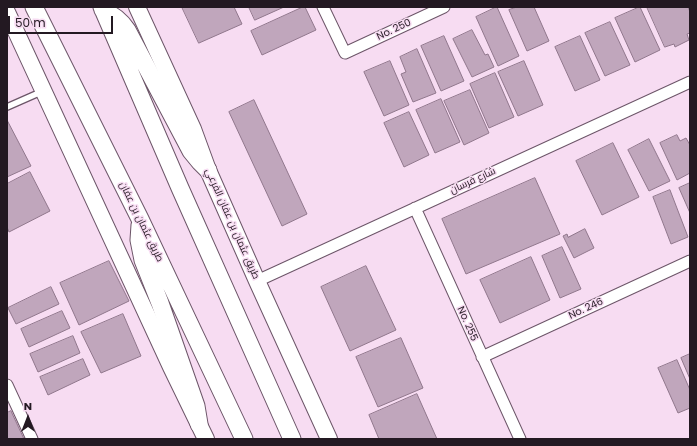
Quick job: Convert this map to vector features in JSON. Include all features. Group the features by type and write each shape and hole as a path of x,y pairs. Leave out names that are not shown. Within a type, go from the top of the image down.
{"main road":[{"name":"طريق عثمان بن عفان","path":"34,7 140,219 244,439"},
{"name":"طريق عثمان بن عفان الفرعي","path":"137,7 193,129 208,170 329,439"},
{"path":"103,9 121,22 127,30 190,151 208,170"},
{"path":"103,9 180,188 292,439"},
{"path":"7,12 106,223 171,367 203,432"},
{"path":"140,219 139,240 143,260 160,303 196,406 203,432"}],"street":[{"name":"No. 250","path":"323,7 345,54 444,7"},
{"name":"شارع فرسان","path":"257,281 690,82"},
{"name":"No. 255","path":"415,208 520,439"},
{"name":"No. 246","path":"482,356 690,261"},
{"path":"7,384 32,439"}],"lane":[{"path":"7,107 44,91"}],"building":[{"path":"182,7 234,7 242,24 199,43"},
{"path":"249,7 284,7 255,20"},
{"path":"305,7 316,30 262,55 251,31"},
{"path":"497,7 519,56 498,66 476,17"},
{"path":"517,7 534,7 549,41 527,51 509,10"},
{"path":"640,7 660,50 635,62 615,18"},
{"path":"647,7 688,7 690,12 690,33 687,34 689,40 675,47 674,44 665,47"},
{"path":"610,22 630,65 605,76 585,33"},
{"path":"472,30 485,55 488,54 494,67 472,77 453,39"},
{"path":"444,36 464,81 441,91 421,46"},
{"path":"580,36 600,80 575,91 555,47"},
{"path":"417,49 436,93 413,102 401,74 406,72 400,57"},
{"path":"390,61 409,105 384,116 364,72"},
{"path":"524,61 543,105 518,116 498,72"},
{"path":"495,73 514,117 489,128 470,84"},
{"path":"470,90 489,133 464,145 444,101"},
{"path":"441,99 460,142 435,153 416,110"},
{"path":"254,100 307,214 282,226 229,112"},
{"path":"409,112 429,155 404,167 384,123"},
{"path":"7,120 31,166 7,177"},
{"path":"677,135 680,141 686,138 690,145 690,173 677,180 660,143"},
{"path":"649,139 670,181 649,191 628,150"},
{"path":"613,143 639,197 602,215 576,161"},
{"path":"30,172 50,211 9,232 7,227 7,184"},
{"path":"535,178 560,234 466,274 442,219"},
{"path":"690,183 690,213 679,188"},
{"path":"670,190 688,237 671,244 653,197"},
{"path":"585,229 594,248 574,258 563,236 567,234 568,237"},
{"path":"562,247 581,289 560,298 542,256"},
{"path":"531,257 550,300 500,323 480,280"},
{"path":"109,261 129,301 79,325 60,283"},
{"path":"366,266 396,330 350,351 321,287"},
{"path":"51,287 59,304 16,324 8,308"},
{"path":"62,311 70,328 29,347 21,329"},
{"path":"123,314 141,356 101,373 81,332"},
{"path":"73,336 80,353 38,372 30,354"},
{"path":"401,338 423,388 378,407 356,357"},
{"path":"690,354 690,379 681,358"},
{"path":"83,359 90,375 48,395 40,377"},
{"path":"677,360 690,390 690,408 678,413 658,368"},
{"path":"417,394 437,439 379,439 369,415"},
{"path":"11,411 24,439 7,439 7,413"}]}
